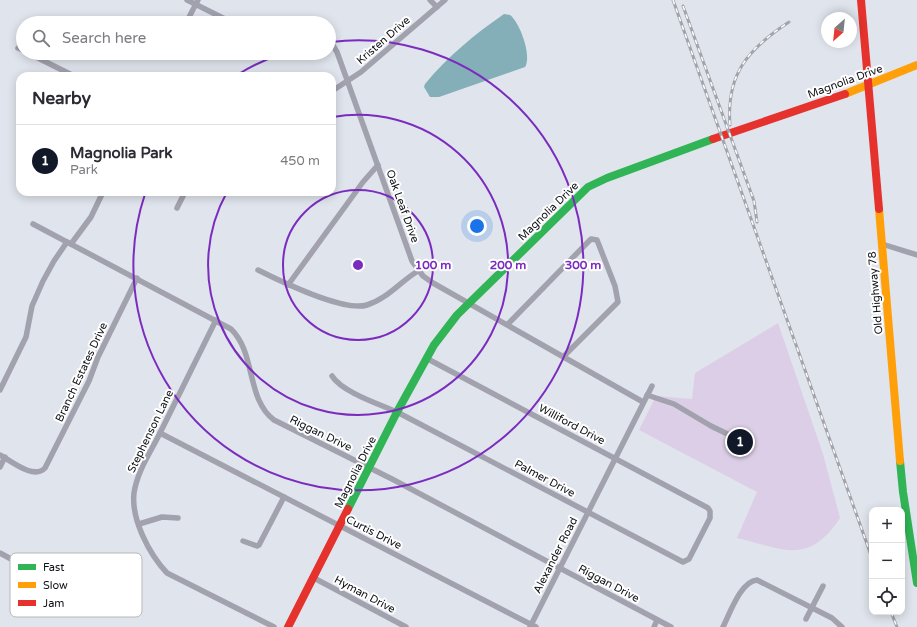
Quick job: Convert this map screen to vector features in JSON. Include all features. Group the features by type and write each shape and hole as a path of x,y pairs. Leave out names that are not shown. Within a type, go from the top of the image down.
{"street":[{"path":"187,0 197,2 221,16"},
{"path":"430,0 437,6"},
{"name":"Kristen Drive","path":"336,89 348,82 445,0"},
{"name":"Old Highway 78","path":"861,0 903,492 917,583"},
{"path":"190,16 197,2"},
{"name":"Oak Leaf Drive","path":"336,50 412,261 418,271 426,279 644,402"},
{"path":"42,60 66,72"},
{"name":"Magnolia Drive","path":"288,627 397,412 426,358 445,328 588,187 607,178 731,132 868,86 917,65"},
{"path":"288,285 363,182 378,165"},
{"path":"0,390 24,342 32,306 43,281 54,261 91,217 101,196"},
{"path":"177,208 183,196"},
{"name":"Riggan Drive","path":"33,224 231,329 239,338 261,405 270,417 671,627"},
{"path":"508,324 591,239 594,239 599,243 618,300 615,306 597,321 564,356"},
{"path":"882,244 917,255"},
{"path":"258,270 288,285 334,300 361,306 376,301 418,271"},
{"name":"Branch Estates Drive","path":"2,456 31,471 39,472 48,463 86,388 98,357 137,278"},
{"name":"Stephenson Lane","path":"216,320 144,463 135,488 134,505 139,524 154,557 169,575 274,627"},
{"name":"Williford Drive","path":"426,358 708,508 710,511 709,520 688,559 683,562"},
{"name":"Palmer Drive","path":"332,376 336,383 397,412 683,562"},
{"name":"Alexander Road","path":"532,626 652,386"},
{"path":"647,395 674,404 711,426 740,440"},
{"name":"Curtis Drive","path":"160,433 532,626"},
{"path":"0,467 2,456"},
{"path":"243,541 253,546 259,545 284,497"},
{"path":"139,524 162,517 178,518"},
{"path":"0,553 10,558"},
{"name":"Hyman Drive","path":"314,578 406,627"},
{"path":"723,627 742,590 749,582 755,580 761,581 832,618 842,627"},
{"path":"806,619 823,586"},
{"path":"654,627 657,620"}],"shaded area":[{"path":"778,323 823,454 840,518 828,533 817,543 806,548 794,550 782,549 737,538 757,492 639,430 656,396 692,399 695,373"}],"water":[{"path":"504,14 510,15 514,19 521,32 527,55 525,67 439,97 430,97 424,87 425,84 462,46"}],"railway":[{"path":"673,0 869,550"},
{"path":"683,6 754,201 757,222"},
{"path":"730,125 732,91 736,77 743,64 762,42 789,22"},
{"path":"892,615 897,627"}],"traffic: fast":[{"path":"348,509 397,412 434,345 457,315 588,187 607,178 713,139"},
{"path":"900,461 903,492 917,583"}],"traffic: slow":[{"path":"845,94 917,65"},
{"path":"879,209 900,461"}],"traffic: jam":[{"path":"861,0 879,209"},
{"path":"713,139 845,94"},
{"path":"288,627 348,509"}],"place":[{"name":"Magnolia Park","path":"740,442"}]}
